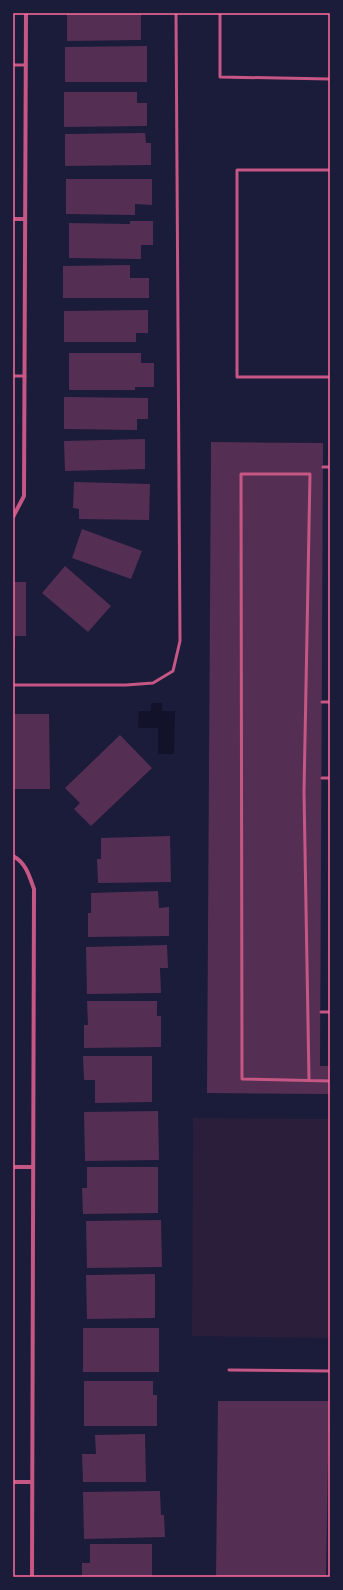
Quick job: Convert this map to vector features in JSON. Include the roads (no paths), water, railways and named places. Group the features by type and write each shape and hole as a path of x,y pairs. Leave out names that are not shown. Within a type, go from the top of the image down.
{"street":[{"path":"13,517 24,496 26,13"},
{"path":"13,219 25,219"},
{"path":"13,856 21,860 29,873 34,889 32,1577"},
{"path":"13,1167 32,1167"},
{"path":"13,1482 32,1482"}],"lane":[{"path":"13,685 126,685 153,682 173,671 177,657 180,641 180,626 176,13"},
{"path":"220,13 220,77 330,79"},
{"path":"13,65 26,65"},
{"path":"330,170 237,170 237,377 330,378"},
{"path":"13,376 25,376"},
{"path":"323,467 330,467"},
{"path":"309,1080 304,792 310,474 241,474 242,1079 309,1080 330,1080"},
{"path":"322,702 330,702"},
{"path":"322,778 330,778"},
{"path":"321,1012 330,1012"},
{"path":"229,1370 330,1371"}]}
